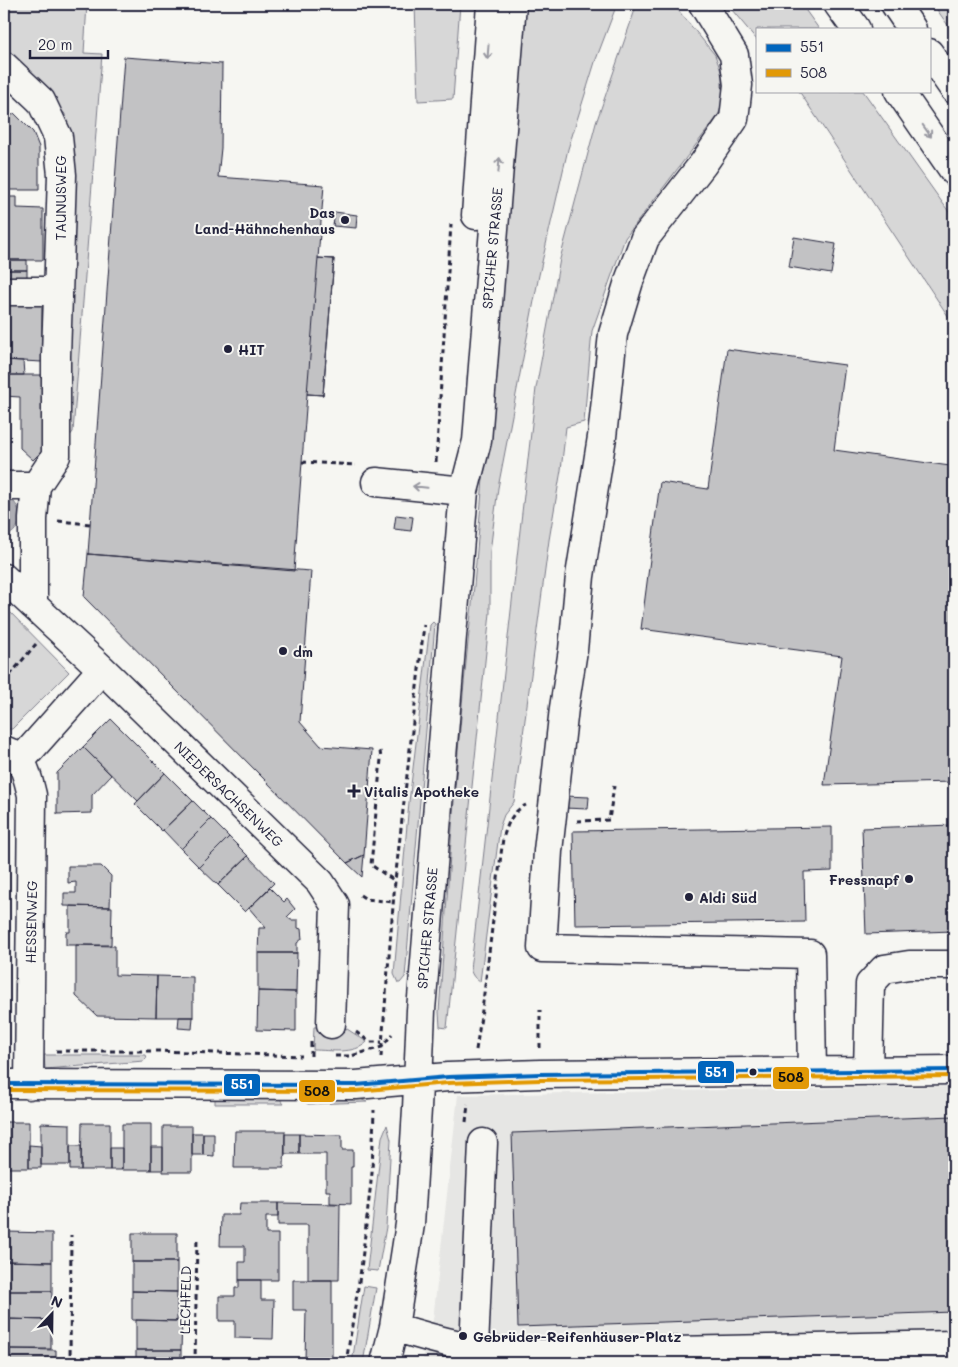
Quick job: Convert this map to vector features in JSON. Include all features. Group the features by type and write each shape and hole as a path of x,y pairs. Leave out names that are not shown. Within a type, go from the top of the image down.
{"main road":[{"name":"SPICHER STRASSE","path":"464,491 460,440 491,4"},
{"name":"SPICHER STRASSE","path":"385,1363 394,1327 410,1224 420,1035 434,848 464,491 477,440 512,4"},
{"path":"703,4 734,54 738,85 734,119 703,164 644,238 613,334 602,437 580,576 573,650 564,708 548,851 542,948 810,954 812,1071"},
{"path":"838,4 855,28"},
{"path":"895,4 911,28"},
{"path":"930,54 954,89"},
{"name":"TAUNUSWEG","path":"4,66 41,102 58,137 62,175 58,291 56,456 36,486"},
{"path":"900,92 954,171"},
{"path":"4,291 58,291"},
{"path":"366,474 435,489 464,491"},
{"path":"4,486 36,486 33,519 33,605"},
{"name":"NIEDERSACHSENWEG","path":"4,578 102,669 320,882 335,905 331,1024"},
{"name":"HESSENWEG","path":"16,1085 29,1051 32,795 27,776 12,755 102,669"},
{"path":"868,1070 870,984 884,969 909,965 954,965"},
{"path":"16,1085 356,1085 472,1076 540,1074 954,1070"},
{"path":"458,1351 483,1143"},
{"path":"394,1327 458,1351 499,1352 531,1358 954,1345"}],"path":[{"path":"435,489 444,309 451,221"},
{"path":"302,462 366,474"},
{"path":"346,1363 362,1260 372,1173 374,1111 382,1047 395,881 425,616"},
{"path":"4,682 53,624"},
{"path":"380,751 381,759 371,865 395,881"},
{"path":"483,1143 482,1127 465,1126 482,1010 503,838 508,821 517,809 546,797 553,809 609,820 614,786"},
{"path":"540,1010 540,1074"},
{"path":"327,1056 351,1056 382,1047 393,1033 420,1035"},
{"path":"29,1051 319,1056"},
{"path":"70,1363 71,1235"},
{"name":"LECHFELD","path":"195,1363 197,1237"}],"shaded area":[{"path":"4,4 87,4 84,53 102,54 73,432 66,441 70,371 64,365 65,114 4,51"},
{"path":"415,4 460,4 453,99 418,101"},
{"path":"523,4 617,4 595,62 568,149 539,275 498,488 490,552 490,613 447,1028 440,1027 439,1012 450,852"},
{"path":"637,4 673,4 715,55 722,74 722,89 727,96 717,117 625,238 592,331 584,422 566,427 514,802 504,815 500,826 480,982 471,971 471,963 536,388 560,259 596,123"},
{"path":"727,4 801,4 818,28 756,28 756,39"},
{"path":"933,4 954,4 954,34"},
{"path":"800,92 864,92 954,219 954,325"},
{"path":"4,496 14,502 20,518 17,528 4,537"},
{"path":"4,606 69,672 12,729 4,729"},
{"path":"433,622 435,624 405,977 398,983 394,974 409,802 430,625"},
{"path":"314,1027 344,1027 367,1042 362,1046 349,1050 313,1050"},
{"path":"44,1055 146,1055 147,1058 144,1061 45,1069"},
{"path":"954,1086 954,1363 422,1363 433,1320 458,1095"},
{"path":"215,1098 279,1098 284,1104 215,1104"},
{"path":"298,1098 358,1098 367,1102 308,1104"},
{"path":"387,1125 391,1140 386,1227 378,1271 367,1270 382,1137"},
{"path":"364,1286 376,1288 363,1363 352,1363"}],"building":[{"path":"124,57 222,64 221,148 218,177 324,185 318,258 334,259 323,395 307,394 294,571 88,554"},
{"path":"14,113 33,132 39,147 39,190 9,190 9,168 4,168 4,124"},
{"path":"4,197 17,197 17,208 43,209 43,260 8,260 8,221 4,221"},
{"name":"Das Land-Hähnchenhaus","path":"335,212 357,215 356,228 333,226"},
{"path":"794,237 836,244 831,274 789,267"},
{"path":"318,258 334,259 323,395 307,394"},
{"path":"4,260 27,260 27,270 4,270"},
{"path":"4,270 27,270 27,282 4,281"},
{"path":"4,301 42,302 42,362 4,360"},
{"path":"727,349 845,365 834,450 950,466 954,475 954,782 824,785 842,656 641,629 660,482 708,489"},
{"path":"4,360 23,361 24,375 4,375"},
{"path":"4,375 45,375 45,448 33,460 20,448 20,397 4,396"},
{"path":"396,515 413,517 411,531 394,529"},
{"path":"88,554 311,571 300,722 321,746 372,750 364,855 347,863 84,597"},
{"path":"111,719 165,773 138,801 83,747"},
{"path":"83,747 111,775 92,795 92,813 57,814 57,773"},
{"path":"165,773 193,801 162,831 135,804"},
{"path":"565,796 589,797 588,809 564,808"},
{"path":"193,801 211,819 181,849 163,830"},
{"path":"211,819 229,837 199,867 181,849"},
{"name":"Fressnapf","path":"954,825 954,931 866,934 862,828"},
{"name":"Aldi Süd","path":"832,827 832,871 804,872 805,922 575,925 573,831"},
{"path":"229,837 248,856 218,885 199,867"},
{"path":"364,855 362,877 347,863"},
{"path":"248,856 274,883 245,912 218,885"},
{"path":"68,866 101,866 111,876 110,907 64,906 64,893 76,893 76,882 68,883"},
{"path":"270,888 284,902 287,899 295,909 287,917 291,920 298,920 298,928 301,929 302,939 297,943 297,953 258,953 259,928 266,928 249,908"},
{"path":"70,906 112,907 111,945 66,945 66,932 70,932"},
{"path":"76,945 115,946 115,975 157,976 156,1017 97,1016 76,996"},
{"path":"258,953 297,953 296,992 258,991"},
{"path":"157,976 193,977 193,1017 156,1017"},
{"path":"258,991 296,992 296,1031 257,1030"},
{"path":"179,1017 193,1017 192,1029 178,1028"},
{"path":"954,1116 954,1312 518,1327 512,1133"},
{"path":"4,1122 29,1122 29,1168 4,1168"},
{"path":"41,1123 70,1124 70,1165 41,1165"},
{"path":"82,1123 110,1123 110,1170 81,1170"},
{"path":"122,1124 151,1124 151,1170 122,1170"},
{"path":"163,1126 192,1126 192,1172 163,1172"},
{"path":"235,1131 285,1131 284,1168 234,1168"},
{"path":"192,1133 203,1133 203,1155 192,1155"},
{"path":"203,1133 214,1133 214,1156 203,1155"},
{"path":"285,1134 299,1134 299,1154 285,1154"},
{"path":"299,1134 342,1135 342,1150 353,1150 351,1204 330,1203 330,1191 326,1191 326,1154 299,1154"},
{"path":"29,1145 41,1146 41,1168 29,1168"},
{"path":"70,1146 81,1146 81,1170 70,1170"},
{"path":"151,1147 163,1147 163,1170 151,1170"},
{"path":"110,1148 122,1148 122,1170 110,1170"},
{"path":"240,1203 278,1203 278,1217 266,1217 266,1234 278,1234 278,1280 239,1280 239,1262 245,1262 245,1246 220,1246 221,1215 239,1215"},
{"path":"278,1203 340,1204 339,1280 308,1280 308,1225 278,1225"},
{"path":"6,1232 52,1233 52,1262 5,1261"},
{"path":"132,1233 177,1233 177,1262 132,1262"},
{"path":"5,1261 52,1262 52,1291 5,1291"},
{"path":"132,1262 177,1262 177,1292 132,1291"},
{"path":"239,1280 261,1280 261,1300 274,1300 273,1339 235,1338 235,1321 219,1321 219,1296 235,1296 235,1288 239,1288"},
{"path":"293,1280 332,1280 332,1363 305,1362 306,1310 293,1310"},
{"path":"5,1291 52,1291 51,1320 5,1319"},
{"path":"132,1291 177,1292 177,1321 132,1320"},
{"path":"5,1319 51,1320 51,1349 5,1349"},
{"path":"136,1320 182,1321 181,1350 136,1350"},
{"path":"10,1349 56,1350 56,1363 10,1363"},
{"path":"136,1350 181,1350 181,1363 136,1363"}],"transit line":[{"name":"551","path":"4,1084 356,1085 448,1077 540,1074 954,1070"},
{"name":"508","path":"4,1090 356,1091 448,1083 540,1080 954,1076"}],"place":[{"name":"Das Land-Hähnchenhaus","path":"345,220"},
{"name":"HIT","path":"228,349"},
{"name":"dm","path":"283,651"},
{"name":"Vitalis Apotheke","path":"354,791"},
{"name":"Fressnapf","path":"909,879"},
{"name":"Aldi Süd","path":"689,897"},
{"name":"Gebrüder-Reifenhäuser-Platz","path":"463,1336"}]}
